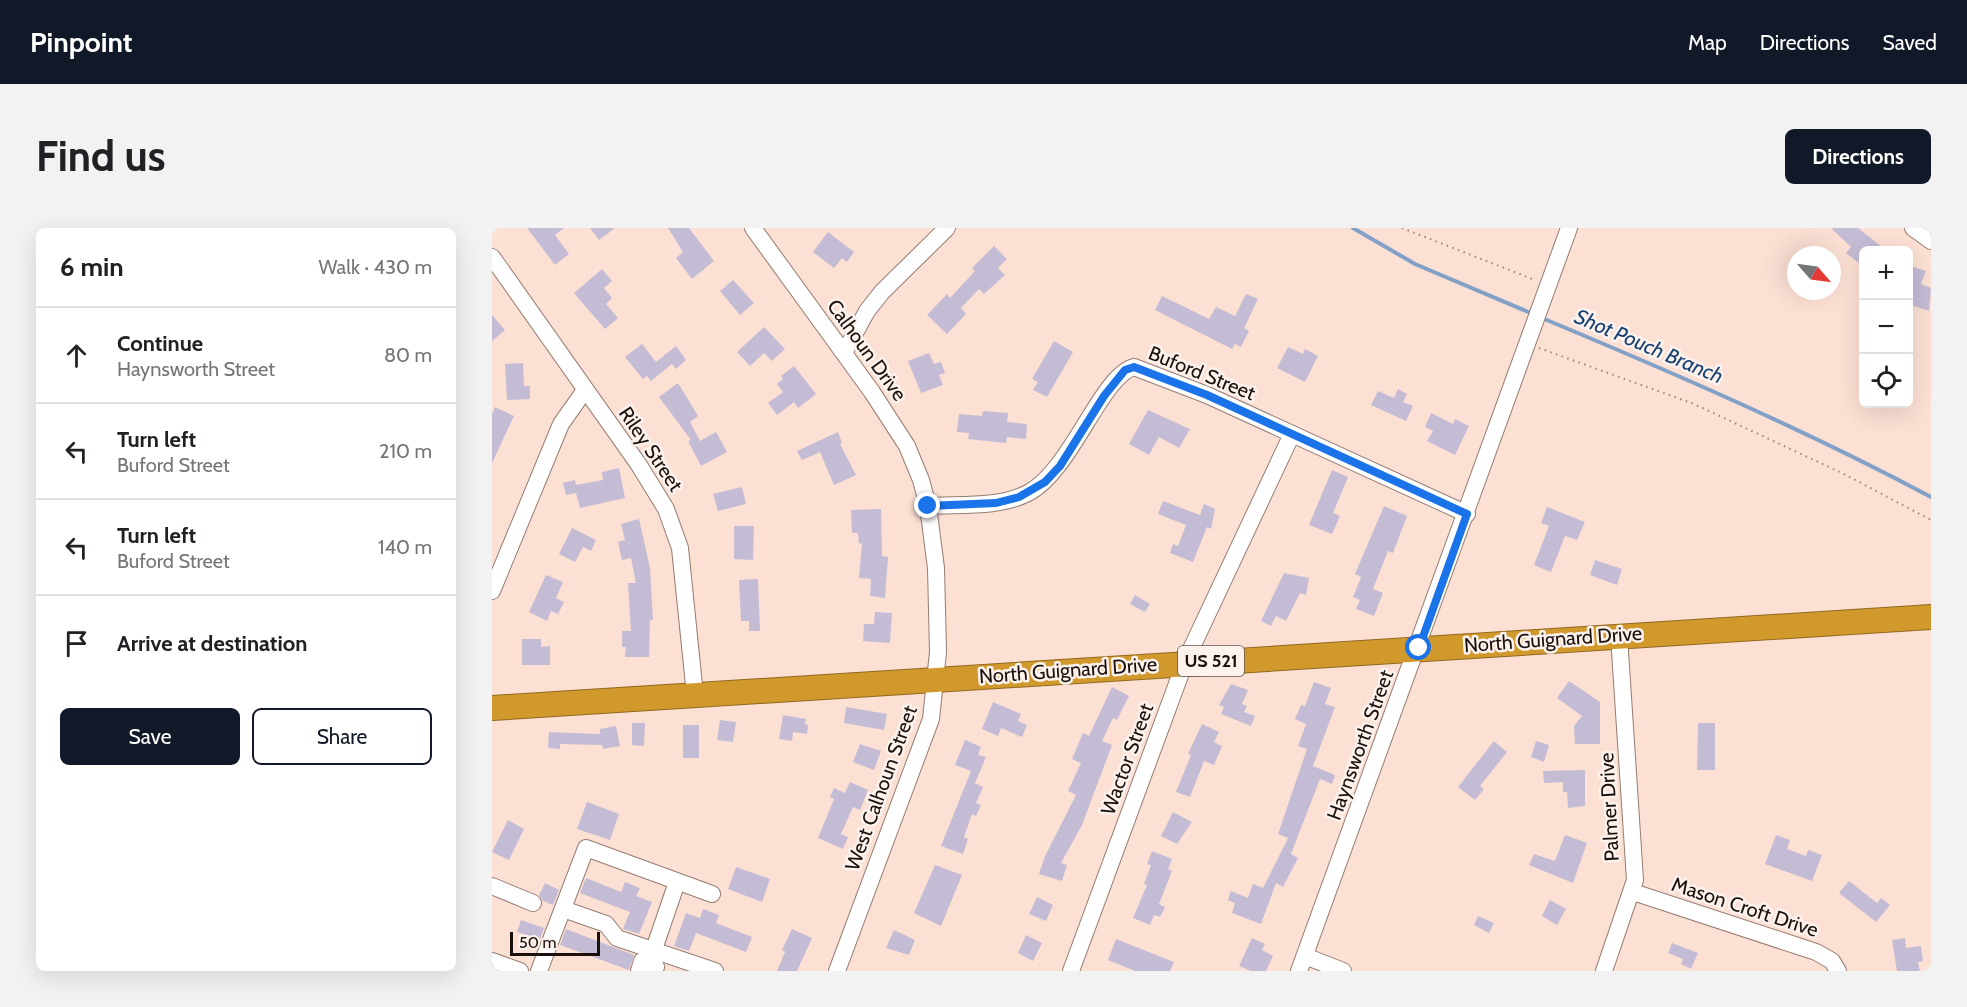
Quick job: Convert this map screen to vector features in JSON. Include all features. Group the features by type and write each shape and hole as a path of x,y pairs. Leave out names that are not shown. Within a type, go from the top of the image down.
{"highway":[{"name":"North Guignard Drive","path":"492,708 1185,662 1931,617"}],"street":[{"name":"Calhoun Drive","path":"753,228 844,353 907,446 921,480 928,506"},
{"path":"844,353 867,311 882,292 947,228"},
{"name":"Haynsworth Street","path":"1302,963 1419,648 1569,228"},
{"path":"1913,228 1931,241"},
{"name":"Riley Street","path":"492,257 658,492 680,548 695,695"},
{"name":"Buford Street","path":"928,506 996,503 1019,497 1045,482 1060,466 1104,396 1125,370 1134,367 1207,395 1467,514"},
{"path":"492,591 561,424 585,390"},
{"name":"Wactor Street","path":"1071,971 1185,662 1292,434"},
{"name":"West Calhoun Street","path":"837,971 925,738 937,679 936,568 928,506"},
{"name":"Palmer Drive","path":"1604,971 1633,892 1634,868 1619,636"},
{"path":"539,971 586,848 712,894"},
{"path":"653,959 677,882"},
{"path":"492,886 533,903"},
{"name":"Mason Croft Drive","path":"1633,892 1816,952 1832,961 1838,971"},
{"path":"563,909 606,924 617,938 653,959 715,971"},
{"path":"639,971 642,961 653,959"},
{"path":"492,960 520,971"},
{"path":"1302,963 1343,971"}],"path":[{"path":"1402,228 1548,289"},
{"path":"1530,341 1694,404 1844,474 1931,519"}],"building":[{"path":"527,228 564,228 555,235 569,254 555,265"},
{"path":"590,228 615,228 599,240"},
{"path":"668,228 689,228 714,261 692,279 676,258 683,252"},
{"path":"1831,228 1858,228 1881,246 1859,246 1859,263 1846,253 1851,247"},
{"path":"828,232 854,252 847,262 842,258 834,268 813,252"},
{"path":"994,246 1007,259 998,268 1005,275 984,294 979,289 961,308 966,314 947,334 927,315 947,294 950,298 975,271 972,268"},
{"path":"1913,267 1926,271 1921,284 1931,288 1929,311 1913,306"},
{"path":"602,269 612,281 604,288 612,298 606,304 618,318 605,329 574,293"},
{"path":"733,280 754,303 740,315 720,291"},
{"path":"1246,294 1258,299 1244,328 1249,331 1241,347 1235,344 1232,349 1155,310 1162,296 1209,319 1216,307 1235,316"},
{"path":"492,315 505,330 492,341"},
{"path":"764,327 785,349 772,361 764,353 750,366 737,352"},
{"path":"1054,341 1073,352 1047,397 1033,390 1038,382 1032,379"},
{"path":"642,344 656,362 676,346 686,360 676,369 672,364 651,381 647,376 643,379 625,357"},
{"path":"1288,347 1303,354 1305,349 1318,356 1305,382 1277,368"},
{"path":"929,353 934,364 941,362 945,373 939,375 943,385 921,393 908,361"},
{"path":"523,363 524,386 530,386 530,399 507,400 505,364"},
{"path":"794,366 816,394 798,408 794,402 777,415 768,403 783,392 777,384 783,379 781,376"},
{"path":"678,383 698,416 690,422 700,441 716,432 727,452 701,466 688,441 691,440 659,397"},
{"path":"1398,389 1407,394 1403,402 1413,406 1406,421 1371,405 1378,391 1394,398"},
{"path":"495,407 514,416 492,463 492,414"},
{"path":"1148,410 1190,429 1179,448 1159,437 1149,455 1129,444"},
{"path":"983,411 1008,413 1007,422 1027,424 1026,439 1007,437 1006,443 968,439 969,433 957,432 959,414 982,416"},
{"path":"1431,413 1453,424 1455,419 1469,426 1455,455 1427,441 1433,431 1425,427"},
{"path":"838,432 842,443 840,444 856,475 834,485 820,452 802,460 797,451"},
{"path":"619,468 625,498 580,508 576,493 566,495 563,483 575,480 576,485 603,480 602,472"},
{"path":"1332,470 1348,477 1333,513 1340,516 1332,534 1309,525"},
{"path":"742,487 746,504 718,511 713,494"},
{"path":"1163,501 1200,515 1204,504 1215,509 1211,529 1207,527 1193,562 1170,553 1173,544 1178,546 1186,525 1158,514"},
{"path":"1384,506 1407,516 1393,553 1388,551 1373,589 1383,593 1374,616 1356,609 1360,600 1353,597 1361,577 1355,574"},
{"path":"1547,507 1585,522 1577,540 1565,536 1551,572 1534,565 1549,526 1541,523"},
{"path":"881,509 882,556 888,557 885,598 870,596 871,579 859,578 862,543 859,544 858,533 852,533 851,510"},
{"path":"639,519 650,568 653,620 650,620 649,657 625,657 626,647 622,647 622,631 631,631 628,583 636,583 631,558 622,560 618,542 625,540 621,524"},
{"path":"734,526 754,526 753,560 734,559"},
{"path":"572,528 596,540 591,551 583,547 575,562 559,554"},
{"path":"1595,560 1622,569 1617,585 1590,575"},
{"path":"1284,573 1309,578 1306,595 1300,593 1286,621 1276,616 1271,626 1261,621"},
{"path":"546,575 563,582 556,598 564,602 558,614 551,611 547,621 529,612"},
{"path":"758,579 760,631 749,631 749,621 741,621 739,580"},
{"path":"1135,595 1150,604 1145,612 1130,604"},
{"path":"875,612 892,613 890,643 863,641 864,624 874,624"},
{"path":"522,639 541,639 541,647 550,646 550,665 522,665"},
{"path":"1569,681 1600,702 1600,744 1575,744 1574,726 1582,716 1557,698"},
{"path":"1314,682 1331,688 1325,704 1335,707 1313,766 1335,775 1332,784 1320,779 1291,854 1298,858 1283,887 1276,883 1261,924 1232,913 1235,903 1228,900 1231,891 1248,898 1253,884 1263,888 1288,838 1278,834 1307,749 1298,746 1306,724 1295,719 1301,705 1305,706"},
{"path":"1231,684 1248,690 1242,704 1247,706 1244,712 1255,716 1251,726 1221,714 1224,707 1219,705"},
{"path":"1112,687 1129,696 1117,720 1113,718 1102,741 1112,745 1082,825 1061,863 1067,865 1062,881 1039,874 1045,856 1076,795 1068,791 1081,763 1072,759 1083,733 1089,736"},
{"path":"993,702 1021,714 1018,721 1027,725 1022,737 1001,728 998,736 982,729"},
{"path":"846,707 887,714 884,730 844,723"},
{"path":"783,715 806,719 807,734 793,732 792,741 779,739"},
{"path":"720,720 736,722 733,742 717,740"},
{"path":"632,723 645,723 644,746 632,745"},
{"path":"1698,723 1715,723 1715,770 1697,770"},
{"path":"1202,724 1219,732 1214,742 1222,746 1214,765 1204,761 1190,797 1176,792 1191,755 1188,754"},
{"path":"683,725 699,725 699,758 683,758"},
{"path":"616,726 620,746 603,749 602,745 560,744 560,749 548,748 549,732 600,734 600,729"},
{"path":"965,740 981,747 978,755 986,757 975,783 983,787 976,803 981,805 976,816 972,814 964,837 968,839 963,854 941,846 971,771 955,765"},
{"path":"1494,741 1507,752 1480,786 1484,789 1475,800 1458,787"},
{"path":"1536,741 1549,745 1544,762 1531,757"},
{"path":"860,744 881,751 874,770 853,762"},
{"path":"1585,770 1585,806 1568,808 1567,792 1563,792 1563,782 1544,783 1543,771"},
{"path":"850,782 868,790 860,810 853,807 841,834 848,837 843,849 818,838 834,799 830,797 834,788 845,793"},
{"path":"587,802 619,814 610,840 577,829"},
{"path":"1173,812 1192,822 1177,844 1161,836"},
{"path":"508,820 524,829 509,860 492,852"},
{"path":"1565,835 1587,843 1573,883 1529,865 1534,854 1555,861"},
{"path":"1776,835 1790,840 1787,849 1806,856 1808,850 1822,855 1812,881 1765,864"},
{"path":"1152,851 1172,859 1168,869 1172,871 1159,904 1165,907 1160,917 1154,915 1150,925 1133,918 1147,885 1144,884 1151,865 1147,864"},
{"path":"935,865 962,875 941,926 914,913"},
{"path":"736,867 770,879 762,902 728,889"},
{"path":"586,878 621,892 625,882 640,888 636,896 652,902 639,934 623,929 630,912 580,893"},
{"path":"1849,881 1877,903 1881,898 1890,905 1876,922 1839,893"},
{"path":"545,883 559,890 553,905 543,901 539,895"},
{"path":"1037,897 1053,905 1046,921 1029,914"},
{"path":"1550,900 1566,909 1557,925 1542,916"},
{"path":"703,909 719,915 716,923 752,937 746,952 696,933 689,951 674,946 686,913 700,918"},
{"path":"1478,916 1494,923 1489,933 1474,925"},
{"path":"521,920 544,928 540,939 517,932"},
{"path":"566,929 634,955 629,970 560,945"},
{"path":"792,929 812,938 797,971 777,971 785,952 782,950"},
{"path":"894,930 915,940 909,955 886,948"},
{"path":"1026,935 1042,943 1033,961 1018,953"},
{"path":"1252,938 1265,944 1262,950 1273,956 1266,971 1251,971 1239,966"},
{"path":"1905,938 1906,948 1921,946 1923,961 1918,962 1920,971 1897,971 1892,940"},
{"path":"1116,939 1174,962 1170,971 1135,971 1108,960"},
{"path":"1672,943 1698,953 1691,969 1681,964 1683,959 1668,953"}],"waterway":[{"name":"Shot Pouch Branch","path":"1353,228 1415,264 1533,314"},
{"name":"Shot Pouch Branch","path":"1542,318 1739,403 1931,497"}],"route":[{"path":"928,506 996,503 1019,497 1045,482 1060,466 1104,396 1125,370 1134,367 1207,395 1467,514 1419,648"}]}
